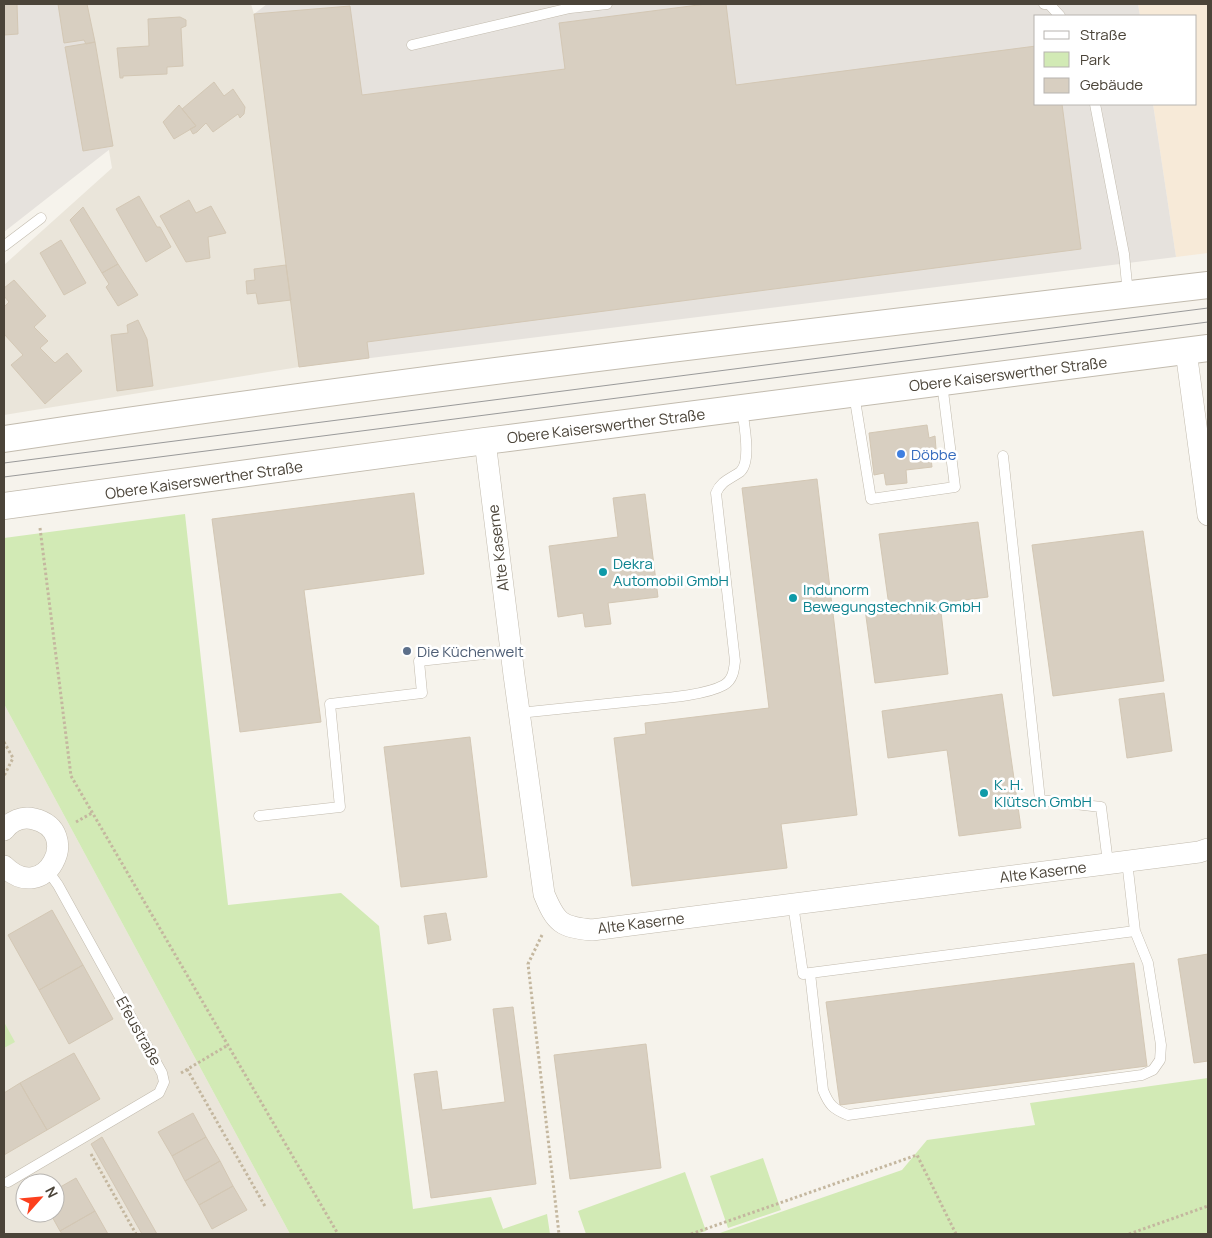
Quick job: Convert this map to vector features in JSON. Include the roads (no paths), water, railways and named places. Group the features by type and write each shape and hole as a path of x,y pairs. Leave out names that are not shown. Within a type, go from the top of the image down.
{"street":[{"path":"4,439 235,404 845,327 1208,285"},
{"path":"1197,350 1208,515"},
{"name":"Obere Kaiserswerther Straße","path":"4,506 486,441 1197,350"},
{"name":"Alte Kaserne","path":"486,441 511,651 544,894 552,915 570,928 592,930 1200,852 1208,849"},
{"path":"4,830 12,822 21,818 31,818 49,826 55,834 58,844 58,854 54,863 48,871 39,876 20,877 10,873 4,866"}],"lane":[{"path":"412,45 570,8 607,4"},
{"path":"1044,4 1049,4 1059,15"},
{"path":"1095,105 1124,254 1128,295"},
{"path":"4,246 41,218"},
{"path":"854,394 870,499 955,487 942,383"},
{"path":"519,713 679,696 712,689 729,681 734,672 735,662 716,493 724,481 741,471 746,461 742,409"},
{"path":"810,973 823,1090 827,1100 835,1110 848,1115 1142,1075 1153,1070 1160,1060 1161,1045 1148,963 1135,931 1118,862 1101,806 1040,800 1003,456"},
{"path":"259,816 340,807 330,704 422,693 418,661 511,651"},
{"name":"Efeustraße","path":"8,1182 159,1093 164,1082 157,1064 58,885 48,871"},
{"path":"794,904 803,974 1135,931"}],"tram line":[{"path":"4,463 1208,308"},
{"path":"4,477 1208,322"}],"place":[{"name":"Döbbe","path":"901,454"},
{"name":"Dekra Automobil GmbH","path":"603,572"},
{"name":"Indunorm Bewegungstechnik GmbH","path":"793,598"},
{"name":"Die Küchenwelt","path":"407,651"},
{"name":"K. H. Klütsch GmbH","path":"984,793"}]}
